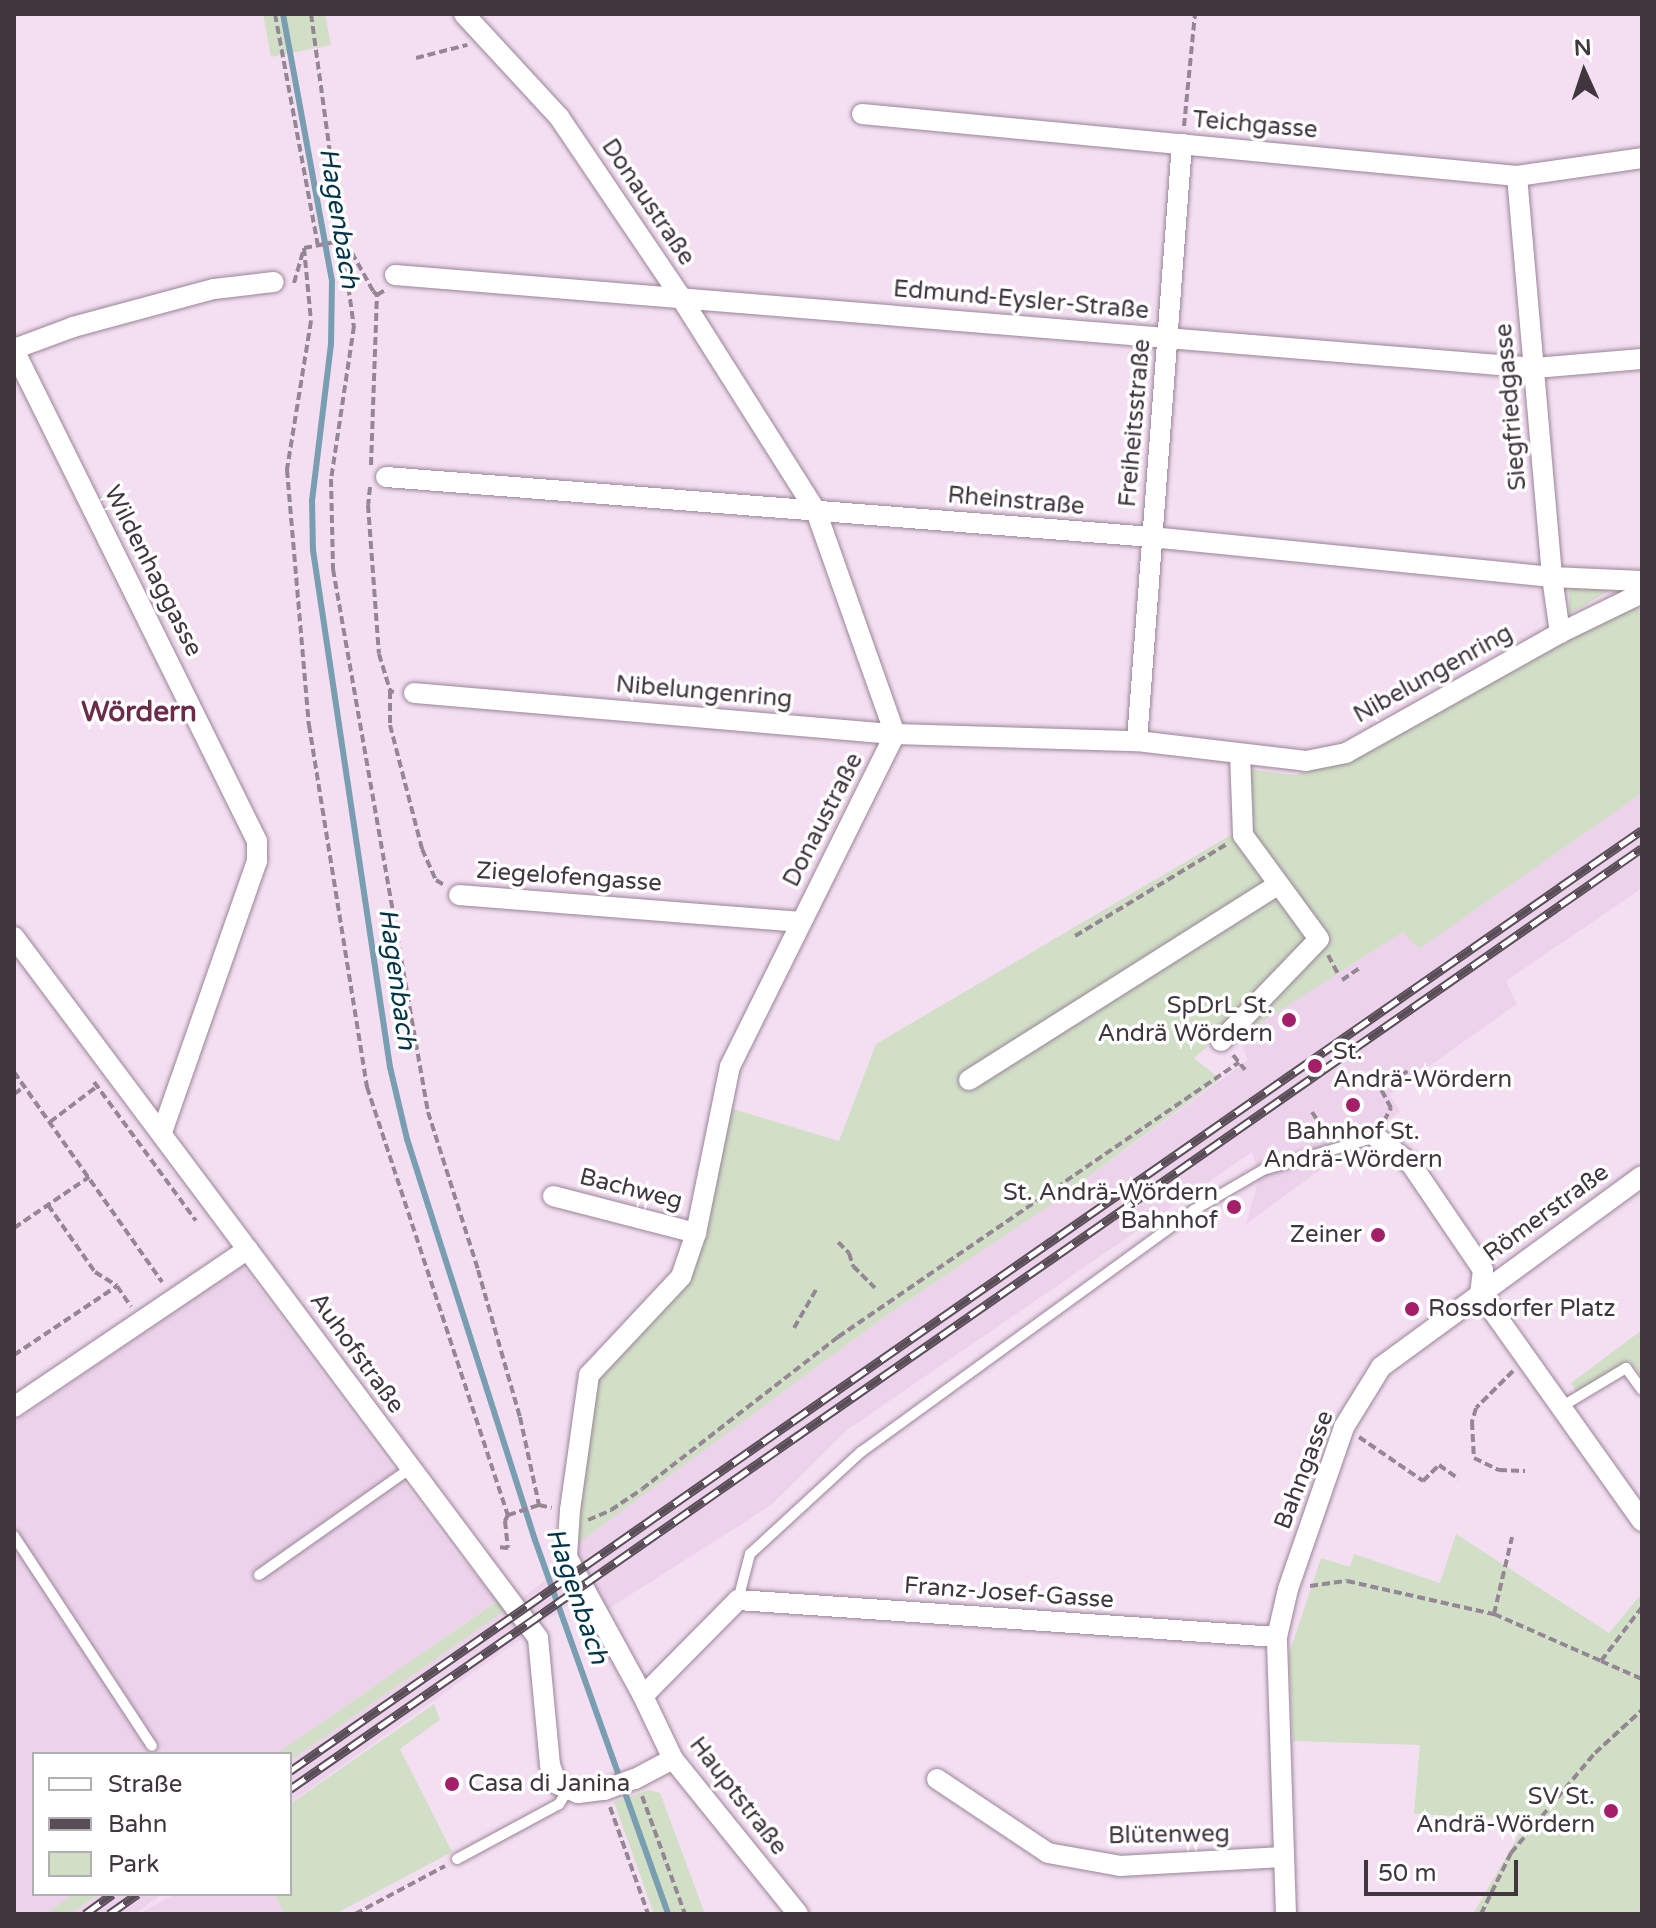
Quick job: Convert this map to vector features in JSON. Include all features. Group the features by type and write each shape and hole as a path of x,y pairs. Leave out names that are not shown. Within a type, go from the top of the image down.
{"street":[{"name":"Donaustraße","path":"464,14 559,117 680,296 816,511 895,734 730,1066 696,1233 681,1277 589,1375 570,1510 567,1557 643,1696"},
{"name":"Teichgasse","path":"862,114 1517,176 1642,158"},
{"name":"Freiheitsstraße","path":"1137,741 1182,144"},
{"name":"Siegfriedgasse","path":"1517,176 1552,577 1560,633"},
{"name":"Edmund-Eysler-Straße","path":"395,275 1535,368 1642,359"},
{"name":"Wildenhaggasse","path":"162,1133 257,861 257,841 14,350 73,327 214,289 274,282"},
{"name":"Rheinstraße","path":"386,477 1151,537 1552,577 1642,581"},
{"name":"Nibelungenring","path":"414,693 895,734 1137,741 1306,761 1346,753 1560,633 1642,593"},
{"path":"1221,1041 1319,939 1243,835 1240,754"},
{"path":"969,1080 1278,885"},
{"name":"Ziegelofengasse","path":"459,895 801,922"},
{"name":"Auhofstraße","path":"14,937 538,1638 550,1765 557,1784 567,1791"},
{"path":"1376,1137 1411,1164 1483,1270 1480,1293 1642,1521"},
{"name":"Römerstraße","path":"1480,1293 1642,1176"},
{"name":"Bachweg","path":"553,1196 696,1233"},
{"path":"14,1407 248,1249"},
{"name":"Bahngasse","path":"1286,1914 1277,1637 1288,1589 1344,1427 1381,1367 1480,1293"},
{"path":"643,1696 738,1600"},
{"name":"Franz-Josef-Gasse","path":"738,1600 1277,1637"},
{"name":"Hauptstraße","path":"643,1696 673,1759 798,1914"},
{"path":"567,1791 578,1793 606,1789 633,1780 673,1759"},
{"name":"Blütenweg","path":"937,1779 1048,1853 1120,1866 1282,1857"}],"lane":[{"path":"738,1600 750,1554 861,1452 1194,1210 1263,1170 1376,1137"},
{"path":"1561,1407 1626,1368 1642,1390"},
{"path":"259,1575 409,1469"},
{"path":"14,1536 152,1746"},
{"path":"457,1859 559,1804 567,1791"}],"path":[{"path":"275,14 318,245"},
{"path":"311,14 345,240 354,326 331,479 333,569 428,1112 520,1417 539,1505 508,1515"},
{"path":"1182,144 1195,14"},
{"path":"416,58 488,40"},
{"path":"304,248 345,240"},
{"path":"345,240 377,295 372,450"},
{"path":"274,282 293,288 304,248"},
{"path":"304,248 311,321 287,470 309,725 367,1087 508,1515 505,1521 508,1548 481,1545 474,1554"},
{"path":"377,295 383,294 395,275"},
{"path":"386,477 369,488 368,505 379,654 390,691 414,693"},
{"name":"Ziegelofengasse","path":"390,691 390,725 422,849 436,880 459,895"},
{"path":"1075,936 1157,882 1243,835"},
{"path":"1342,980 1360,968"},
{"path":"570,1510 584,1522 611,1510 838,1337 1239,1062"},
{"path":"50,1122 116,1071"},
{"path":"1376,1137 1391,1108 1381,1089 1408,1071"},
{"path":"14,1072 175,1300"},
{"path":"14,1094 24,1087"},
{"path":"1312,1112 1328,1137"},
{"path":"14,1228 89,1177"},
{"path":"48,1205 95,1272 117,1286 141,1323"},
{"path":"838,1242 849,1253 853,1266 875,1288"},
{"path":"14,1355 117,1286"},
{"path":"794,1328 817,1288"},
{"path":"1525,1471 1499,1470 1474,1458 1472,1422 1476,1408 1526,1358"},
{"path":"1344,1427 1423,1481 1439,1465 1459,1479"},
{"path":"1494,1614 1512,1537"},
{"path":"1288,1589 1347,1581 1494,1614 1642,1679"},
{"path":"1601,1661 1642,1607"},
{"path":"1481,1914 1511,1853 1595,1753 1642,1710"},
{"path":"633,1780 685,1914"},
{"path":"606,1789 648,1914"},
{"path":"355,1914 457,1859"}],"shaded area":[{"path":"1642,793 1642,888 1506,981 1517,1004 1390,1094 1400,1112 1246,1224 1260,1175 1252,1152 847,1430 773,1503 748,1520 597,1616 588,1591 292,1802 292,1760 513,1605 575,1558 573,1547 887,1315 1050,1205 1248,1060 1238,1037 1403,932 1419,949"},
{"path":"242,1266 456,1553 498,1600 279,1752 32,1752 32,1896 71,1896 45,1914 14,1914 14,1422"},
{"path":"96,1896 159,1896 135,1914 70,1914"},
{"path":"171,1896 275,1896 285,1914 139,1914"}],"green space":[{"path":"263,14 325,14 331,45 271,57"},
{"path":"1569,587 1611,590 1569,614"},
{"path":"1635,605 1642,612 1642,793 1419,949 1403,932 1238,1037 1228,1029 1194,1058 1220,1079 1050,1205 887,1315 573,1547 589,1375 681,1277 723,1106 839,1141 876,1044 1243,828 1246,769 1295,775 1340,762"},
{"path":"1642,1330 1642,1378 1630,1361 1577,1392 1571,1383"},
{"path":"1456,1534 1609,1633 1642,1593 1642,1914 1473,1914 1524,1826 1519,1819 1414,1814 1420,1745 1293,1741 1289,1654 1321,1558 1350,1567 1354,1554 1440,1583"},
{"path":"506,1595 513,1605 292,1760 292,1752 279,1752"},
{"path":"434,1704 440,1720 400,1749 452,1852 335,1914 285,1914 275,1896 292,1896 292,1803"},
{"path":"649,1790 660,1793 705,1914 654,1914 614,1802"},
{"path":"71,1896 96,1896 70,1914 45,1914"}],"waterway":[{"name":"Hagenbach","path":"283,14 332,281 331,344 312,500 313,550 390,1067 407,1139 535,1540 668,1914"}],"railway":[{"path":"292,1770 1642,830"},
{"path":"292,1788 1642,848"},
{"path":"85,1914 110,1896"},
{"path":"109,1914 135,1896"}],"place":[{"name":"SpDrL St. Andrä Wördern","path":"1289,1020"},
{"name":"St. Andrä-Wördern","path":"1315,1066"},
{"name":"Bahnhof St. Andrä-Wördern","path":"1353,1105"},
{"name":"St. Andrä-Wördern Bahnhof","path":"1234,1207"},
{"name":"Zeiner","path":"1378,1235"},
{"name":"Rossdorfer Platz","path":"1412,1309"},
{"name":"Casa di Janina","path":"452,1784"},
{"name":"SV St. Andrä-Wördern","path":"1611,1811"}],"district":[{"name":"Wördern","path":"139,712"}]}
